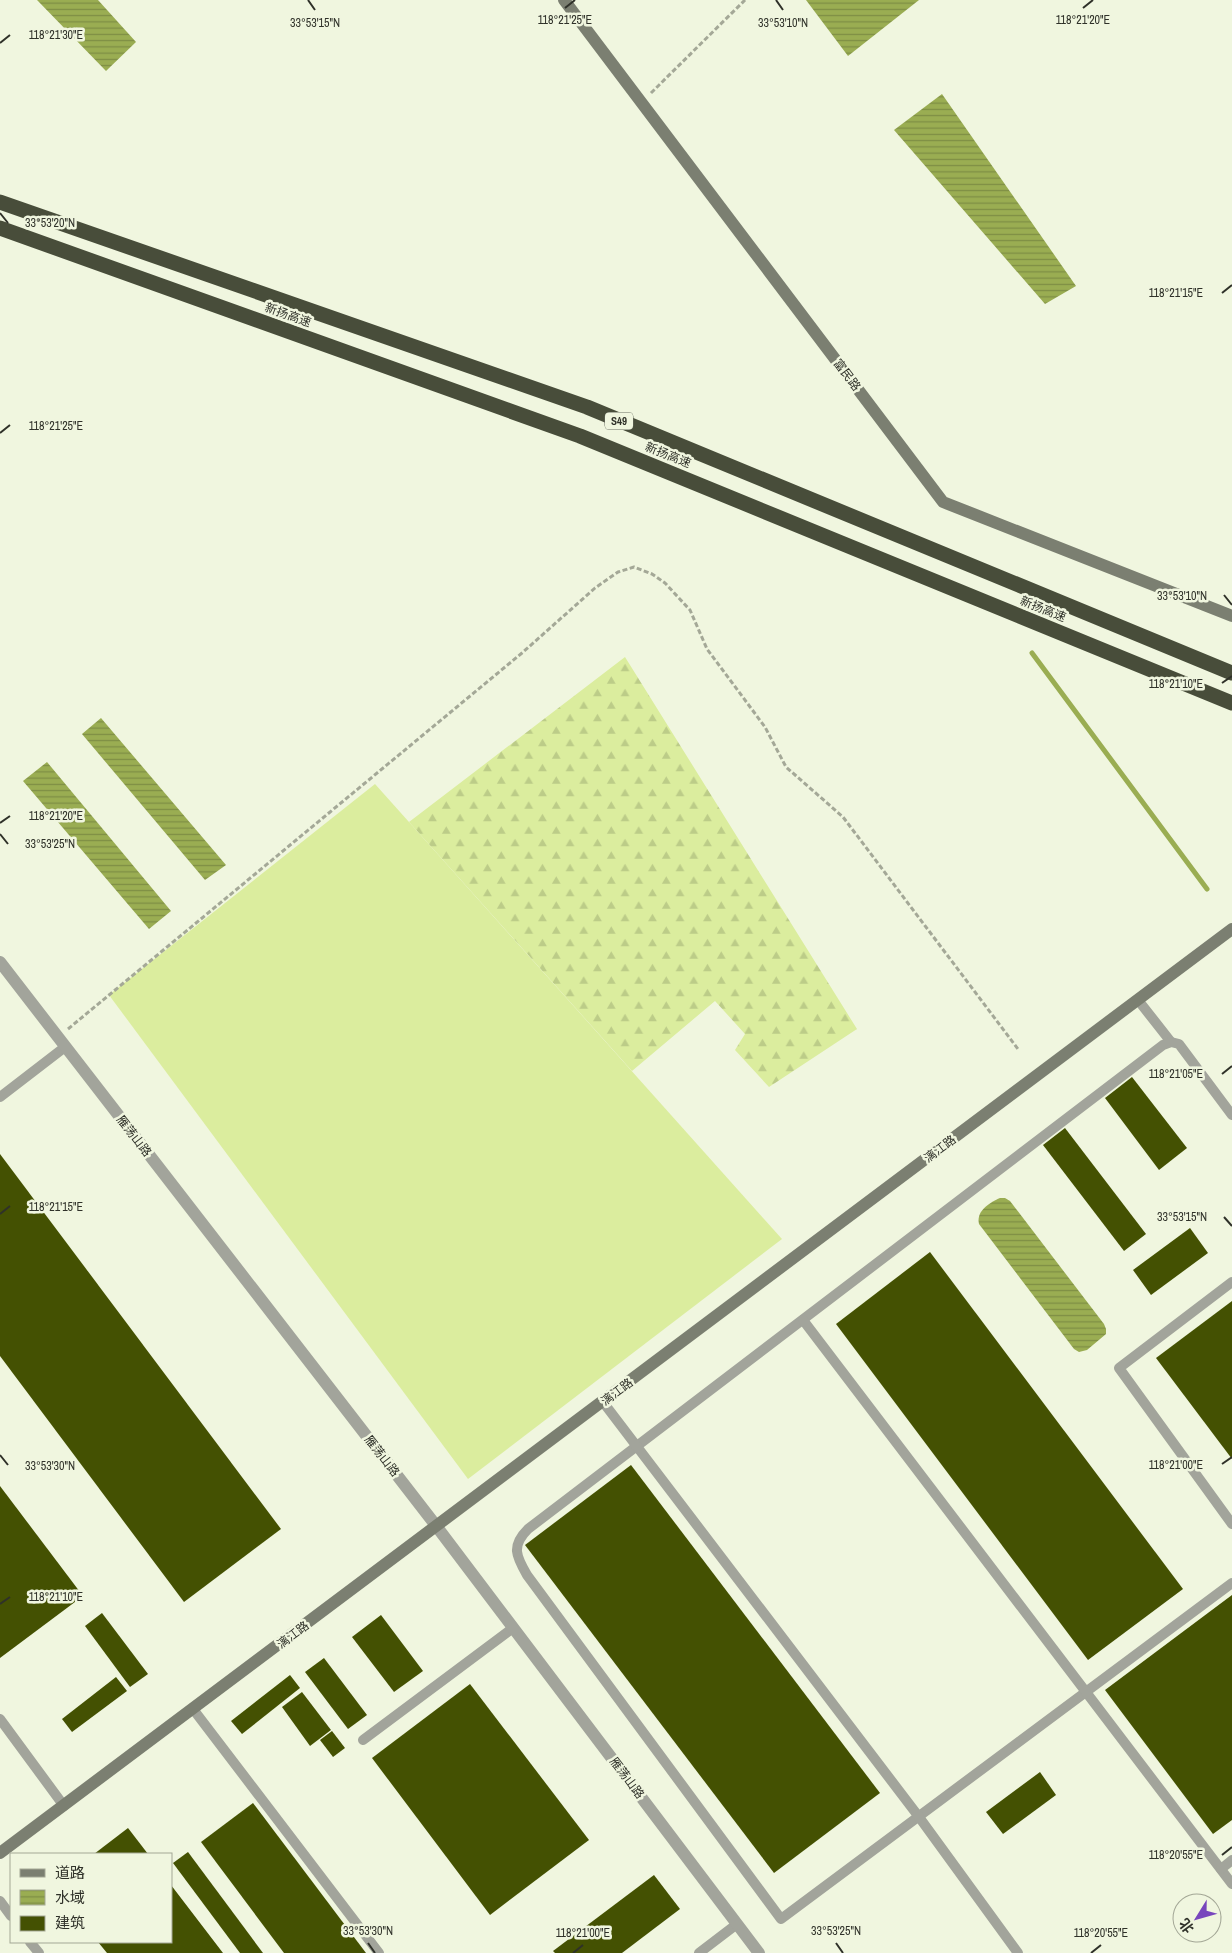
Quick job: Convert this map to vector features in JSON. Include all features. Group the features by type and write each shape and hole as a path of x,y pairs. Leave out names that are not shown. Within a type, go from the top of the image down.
{"highway":[{"name":"新扬高速","path":"0,202 586,408 1229,671"},
{"name":"新扬高速","path":"0,228 580,436 1232,703"}],"street":[{"name":"富民路","path":"564,0 943,502 1232,616"},
{"name":"漓江路","path":"0,1853 1232,929"},
{"name":"雁荡山路","path":"0,962 437,1527 759,1953"}],"lane":[{"path":"1138,1000 1171,1042"},
{"path":"0,1096 61,1042"},
{"path":"1232,1115 1179,1044 1171,1042 1163,1045 528,1529 521,1536 517,1545 517,1555 527,1575 781,1919 1232,1584"},
{"path":"1232,1282 1118,1368 1232,1524"},
{"path":"804,1320 1232,1884"},
{"path":"603,1402 918,1817 1018,1953"},
{"path":"363,1740 514,1628"},
{"path":"193,1709 379,1953"},
{"path":"0,1719 64,1806"},
{"path":"1221,1869 1232,1860"},
{"path":"0,1901 10,1915"},
{"path":"699,1953 737,1924"},
{"path":"31,1943 39,1953"}],"path":[{"path":"641,102 745,0"},
{"path":"61,1042 522,653 596,588 618,572 634,567 652,574 665,584 690,610 707,649 765,727 786,766 810,790 843,817 1018,1049"}],"green space":[{"path":"625,657 857,1029 769,1087 735,1050 745,1034 715,1001 632,1071 409,822"},
{"path":"375,784 782,1239 468,1479 109,995"}],"water":[{"path":"37,0 98,0 136,42 106,71"},
{"path":"806,0 919,0 848,56"},
{"path":"942,94 1076,286 1045,304 894,130"},
{"path":"101,718 226,865 205,880 82,734"},
{"path":"47,762 171,911 149,929 23,781"},
{"path":"1000,1198 1010,1201 1104,1324 1106,1334 1087,1350 1079,1352 1074,1349 979,1224 981,1211"}],"building":[{"path":"1132,1077 1187,1148 1159,1170 1105,1098"},
{"path":"1065,1128 1146,1234 1124,1251 1043,1145"},
{"path":"0,1154 281,1529 184,1602 0,1356"},
{"path":"1190,1228 1208,1253 1151,1295 1133,1270"},
{"path":"930,1252 1183,1589 1088,1660 836,1324"},
{"path":"1232,1301 1232,1459 1156,1358"},
{"path":"631,1465 880,1793 774,1873 525,1545"},
{"path":"0,1486 83,1596 0,1658"},
{"path":"1232,1595 1232,1820 1213,1834 1105,1690"},
{"path":"102,1613 148,1674 130,1687 85,1626"},
{"path":"381,1615 423,1671 394,1692 352,1637"},
{"path":"324,1658 367,1715 348,1729 305,1672"},
{"path":"290,1675 300,1688 242,1734 231,1721"},
{"path":"116,1677 127,1691 72,1732 62,1719"},
{"path":"470,1684 589,1840 490,1915 372,1758"},
{"path":"302,1692 331,1730 310,1746 282,1707"},
{"path":"332,1731 345,1748 333,1757 320,1740"},
{"path":"1040,1772 1056,1795 1003,1834 986,1812"},
{"path":"253,1803 366,1953 284,1953 201,1842"},
{"path":"128,1828 147,1853 95,1853"},
{"path":"188,1852 263,1953 240,1953 173,1863"},
{"path":"654,1875 680,1909 622,1953 555,1953 553,1951"},
{"path":"172,1886 223,1953 107,1953 99,1943 172,1943"}],"waterway":[{"path":"1032,653 1207,889"}]}
